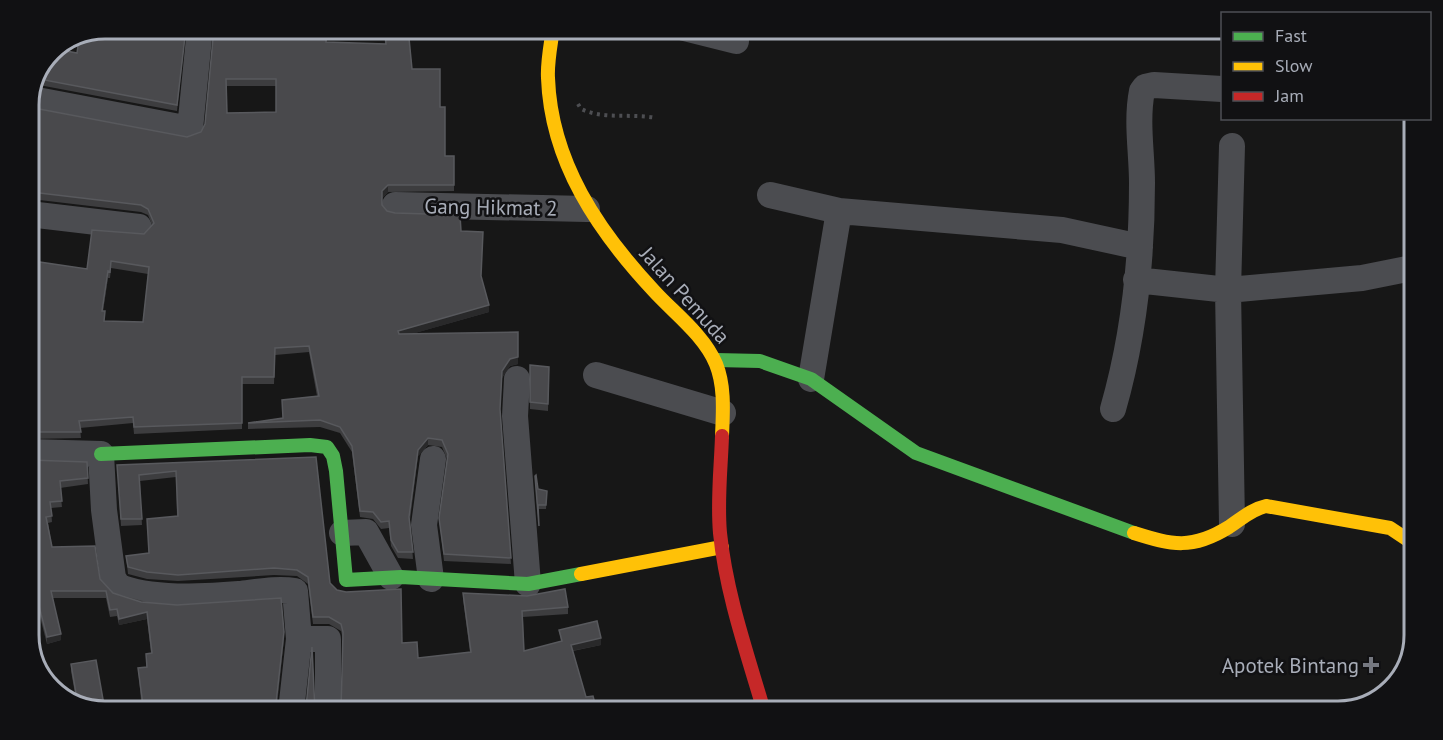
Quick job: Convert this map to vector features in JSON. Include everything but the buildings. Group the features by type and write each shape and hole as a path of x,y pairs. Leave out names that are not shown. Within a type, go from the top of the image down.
{"street":[{"path":"39,100 190,129 193,119 199,39"},
{"name":"Jalan Pemuda","path":"551,39 548,51 548,104 567,164 587,209 615,249 716,360 723,412 719,498 722,547 732,598 761,701"},
{"path":"728,39 736,41"},
{"path":"1113,409 1123,376 1134,318 1140,246 1142,91 1144,87 1154,85 1221,89"},
{"path":"1232,146 1228,291 1232,524"},
{"path":"770,195 839,211 1062,230 1140,246"},
{"name":"Gang Hikmat 2","path":"395,205 587,209"},
{"path":"811,379 839,211"},
{"path":"39,215 139,227"},
{"path":"1136,280 1228,291 1362,279 1404,270"},
{"path":"716,360 760,361 811,379 916,453 1043,498 1101,523 1173,545 1198,541 1258,508 1280,507 1390,528 1404,537"},
{"path":"596,375 723,412"},
{"path":"517,379 515,416 528,584"},
{"path":"39,452 101,454 324,446 330,449 334,456 346,580 391,577 528,584 722,547"},
{"path":"101,454 104,510 114,578 118,586 134,592 206,597 294,590 299,639 292,701"},
{"path":"431,579 424,525 433,459"},
{"path":"342,533 366,532 391,577"},
{"path":"299,639 328,639 328,701"}],"path":[{"path":"577,98 581,109 593,114 634,114 656,118"}],"traffic: fast":[{"path":"716,360 760,361 811,379 916,453 1134,533"},
{"path":"101,454 310,445 327,447 333,456 336,471 346,580 401,577 528,584 581,574"}],"traffic: slow":[{"path":"552,39 548,72 551,109 568,166 581,194 614,244 711,353 719,372 722,390 722,436"},
{"path":"1134,533 1171,542 1193,542 1216,534 1251,512 1266,506 1390,528 1404,537"},
{"path":"581,574 722,547"}],"traffic: jam":[{"path":"722,436 719,508 723,555 738,623 761,701"}],"place":[{"name":"Apotek Bintang","path":"1371,665"}]}
